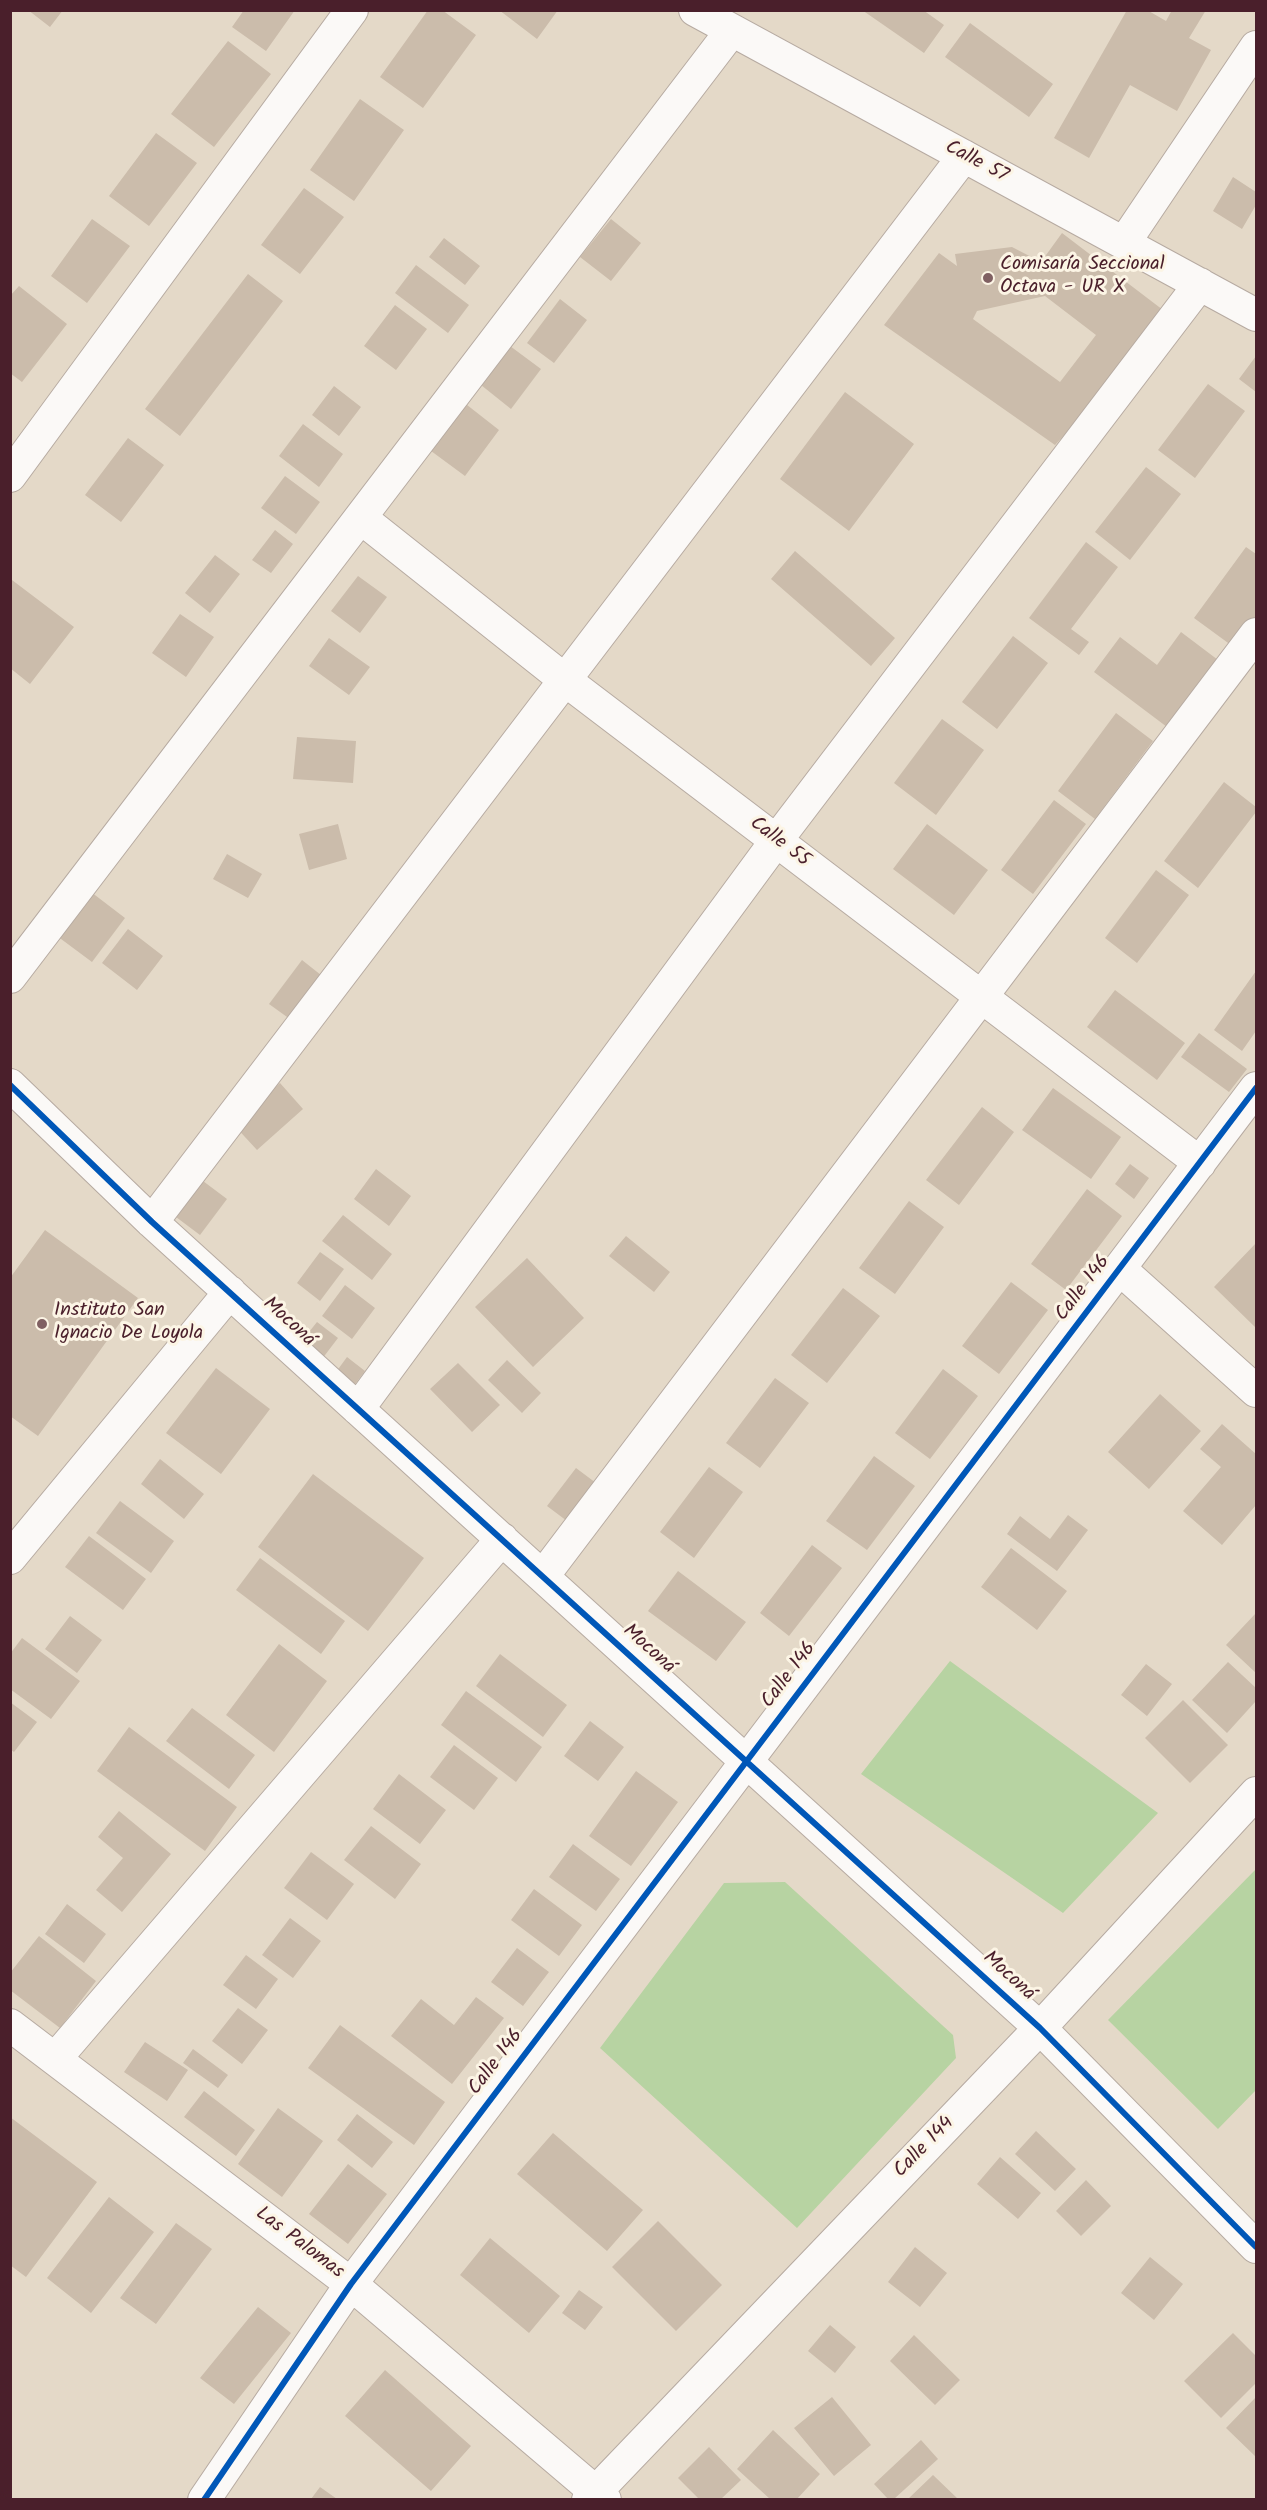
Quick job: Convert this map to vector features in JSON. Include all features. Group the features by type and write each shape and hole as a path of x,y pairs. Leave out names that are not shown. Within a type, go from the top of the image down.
{"street":[{"path":"10,476 352,10"},
{"name":"Calle 57","path":"696,10 1257,315"},
{"path":"10,977 732,30"},
{"path":"1124,243 1257,47"},
{"path":"152,1222 964,156"},
{"path":"358,1409 776,841 1200,284"},
{"name":"Calle 55","path":"361,518 565,680 1200,1163"},
{"path":"543,1576 1257,634"},
{"name":"Moconá","path":"10,1085 152,1222 1040,2028 1257,2247"},
{"name":"Calle 146","path":"204,2499 351,2284 1257,1088"},
{"path":"1120,1269 1257,1391"},
{"path":"10,1558 230,1292"},
{"path":"55,2059 502,1539"},
{"name":"Calle 144","path":"596,2497 1040,2028 1257,1792"},
{"name":"Las Palomas","path":"10,2025 351,2284 596,2497"}],"green space":[{"path":"950,1661 1158,1813 1063,1913 861,1774"},
{"path":"1256,1869 1256,2090 1218,2129 1108,2020"},
{"path":"785,1882 953,2035 956,2058 797,2228 600,2048 724,1883"}],"building":[{"path":"28,10 63,10 50,27"},
{"path":"244,10 295,10 266,51 232,27"},
{"path":"428,10 442,10 476,35 423,108 380,77"},
{"path":"499,10 558,10 537,39"},
{"path":"862,10 923,10 944,25 924,53"},
{"path":"1127,10 1147,10 1166,21 1172,10 1206,10 1189,38 1211,50 1177,111 1130,85 1089,158 1054,138"},
{"path":"970,23 1053,84 1029,117 945,57"},
{"path":"228,41 271,74 214,147 171,114"},
{"path":"360,99 404,130 354,201 310,170"},
{"path":"156,133 197,163 149,226 109,196"},
{"path":"1233,177 1256,192 1256,205 1242,229 1213,211"},
{"path":"304,188 344,217 300,274 261,245"},
{"path":"92,219 130,246 87,303 51,276"},
{"path":"611,219 641,243 611,281 580,257"},
{"path":"1062,233 1163,310 1093,404 1055,445 884,325 939,253 957,266 955,254 1012,247 1041,262","holes":["1045,296 1096,335 1060,382 973,319 977,311"]},
{"path":"444,238 480,266 465,285 429,257"},
{"path":"416,265 469,305 448,333 395,293"},
{"path":"248,274 283,301 180,436 145,409"},
{"path":"19,286 67,324 22,382 10,373 10,296"},
{"path":"560,299 587,320 554,363 527,343"},
{"path":"395,305 427,329 396,370 364,346"},
{"path":"510,346 541,369 511,409 481,385"},
{"path":"1256,356 1256,392 1239,379"},
{"path":"1208,384 1245,411 1195,478 1158,450"},
{"path":"334,386 361,407 339,436 312,415"},
{"path":"845,392 914,444 849,531 780,479"},
{"path":"462,401 499,430 465,476 427,448"},
{"path":"303,424 343,454 319,487 279,456"},
{"path":"128,438 164,465 121,522 85,495"},
{"path":"1146,467 1181,494 1130,560 1095,532"},
{"path":"285,476 320,502 296,534 261,508"},
{"path":"275,530 293,544 271,573 252,560"},
{"path":"1086,542 1118,567 1071,629 1089,642 1079,655 1029,618"},
{"path":"1246,547 1256,554 1256,618 1235,648 1194,618"},
{"path":"795,551 895,638 871,666 771,579"},
{"path":"215,555 240,574 210,613 185,593"},
{"path":"358,576 387,597 360,633 331,611"},
{"path":"12,580 74,627 30,684 10,668"},
{"path":"180,614 214,637 186,677 152,653"},
{"path":"1181,632 1222,663 1171,730 1094,672 1120,637 1157,665"},
{"path":"1013,636 1048,663 997,729 962,702"},
{"path":"329,638 370,667 349,695 309,666"},
{"path":"1116,713 1153,741 1095,819 1058,791"},
{"path":"942,719 984,750 936,815 894,783"},
{"path":"297,737 356,741 353,783 293,779"},
{"path":"1224,782 1256,807 1256,812 1198,888 1164,861"},
{"path":"1054,800 1086,824 1033,894 1001,870"},
{"path":"338,824 347,859 309,870 299,834"},
{"path":"927,824 988,870 954,915 893,869"},
{"path":"227,854 262,874 248,898 213,879"},
{"path":"1156,870 1189,895 1137,963 1105,938"},
{"path":"91,892 125,918 92,962 57,936"},
{"path":"128,929 163,956 137,990 102,963"},
{"path":"302,960 326,979 294,1022 269,1004"},
{"path":"1256,971 1256,1031 1242,1051 1214,1030"},
{"path":"1115,990 1185,1043 1157,1080 1087,1027"},
{"path":"1199,1033 1247,1069 1229,1092 1181,1057"},
{"path":"280,1083 303,1109 257,1150 233,1124"},
{"path":"1053,1088 1121,1137 1091,1179 1022,1130"},
{"path":"982,1107 1014,1132 959,1205 926,1180"},
{"path":"1130,1164 1149,1178 1134,1199 1115,1184"},
{"path":"376,1169 411,1196 389,1226 354,1199"},
{"path":"199,1178 227,1199 200,1235 172,1214"},
{"path":"1087,1189 1122,1216 1066,1290 1031,1264"},
{"path":"909,1201 944,1227 895,1294 859,1268"},
{"path":"343,1215 392,1254 372,1280 322,1241"},
{"path":"45,1230 138,1298 38,1436 10,1416 10,1278"},
{"path":"626,1236 670,1272 654,1292 609,1256"},
{"path":"1256,1243 1256,1328 1214,1287"},
{"path":"320,1252 344,1269 320,1301 297,1283"},
{"path":"527,1258 584,1318 533,1367 475,1307"},
{"path":"1011,1282 1048,1310 999,1374 962,1346"},
{"path":"345,1285 375,1308 352,1339 322,1316"},
{"path":"843,1288 880,1316 827,1383 791,1355"},
{"path":"317,1322 338,1338 322,1359 301,1342"},
{"path":"347,1357 365,1371 349,1392 331,1379"},
{"path":"507,1360 541,1393 522,1413 488,1380"},
{"path":"458,1363 500,1405 472,1432 430,1389"},
{"path":"216,1368 270,1409 221,1474 166,1433"},
{"path":"943,1369 978,1396 930,1459 895,1433"},
{"path":"775,1378 809,1403 760,1468 726,1443"},
{"path":"1160,1394 1201,1431 1149,1489 1108,1452"},
{"path":"1222,1424 1256,1454 1256,1505 1222,1545 1183,1511 1221,1467 1200,1449"},
{"path":"874,1456 915,1486 867,1550 826,1521"},
{"path":"160,1459 204,1494 184,1519 141,1484"},
{"path":"709,1467 743,1492 694,1558 660,1532"},
{"path":"576,1468 600,1486 571,1524 547,1506"},
{"path":"313,1474 424,1558 368,1631 258,1547"},
{"path":"120,1501 174,1541 151,1573 96,1533"},
{"path":"1068,1515 1088,1530 1057,1571 1007,1534 1020,1516 1050,1539"},
{"path":"89,1536 146,1579 123,1610 65,1567"},
{"path":"812,1545 842,1568 789,1636 760,1613"},
{"path":"1011,1548 1067,1591 1037,1630 981,1587"},
{"path":"260,1558 345,1621 321,1654 236,1590"},
{"path":"678,1571 746,1622 716,1661 648,1611"},
{"path":"1255,1614 1256,1616 1256,1673 1226,1645"},
{"path":"70,1616 102,1640 77,1673 45,1649"},
{"path":"22,1638 80,1681 51,1719 10,1689 10,1654"},
{"path":"279,1644 327,1681 274,1752 226,1715"},
{"path":"500,1654 567,1705 543,1737 476,1686"},
{"path":"1228,1662 1256,1688 1256,1701 1227,1733 1192,1700"},
{"path":"1146,1664 1172,1684 1147,1716 1121,1695"},
{"path":"466,1691 542,1747 516,1782 441,1725"},
{"path":"1183,1700 1228,1745 1190,1783 1145,1738"},
{"path":"10,1702 37,1722 14,1752 10,1749"},
{"path":"192,1708 255,1755 229,1789 166,1741"},
{"path":"590,1721 624,1747 598,1781 564,1756"},
{"path":"129,1727 237,1807 205,1851 97,1771"},
{"path":"454,1745 498,1778 474,1810 430,1777"},
{"path":"636,1771 678,1802 631,1866 589,1836"},
{"path":"399,1774 446,1810 420,1844 373,1809"},
{"path":"119,1811 171,1854 122,1912 96,1890 123,1858 98,1837"},
{"path":"371,1826 421,1864 395,1899 344,1860"},
{"path":"573,1844 620,1879 596,1911 549,1877"},
{"path":"311,1852 354,1884 327,1920 284,1888"},
{"path":"534,1889 582,1925 559,1956 511,1920"},
{"path":"67,1904 106,1934 84,1963 45,1934"},
{"path":"290,1918 321,1941 293,1978 262,1955"},
{"path":"39,1936 96,1981 60,2028 10,1990 10,1973"},
{"path":"517,1948 549,1972 523,2006 491,1982"},
{"path":"246,1955 278,1979 256,2009 223,1985"},
{"path":"476,1997 504,2018 452,2084 391,2036 421,1999 454,2025"},
{"path":"238,2008 268,2030 242,2064 212,2041"},
{"path":"340,2025 445,2102 414,2145 308,2068"},
{"path":"145,2042 188,2070 167,2101 124,2072"},
{"path":"193,2049 228,2075 218,2088 183,2063"},
{"path":"204,2091 255,2130 236,2156 184,2117"},
{"path":"278,2108 323,2141 282,2197 238,2164"},
{"path":"357,2114 393,2142 372,2168 337,2140"},
{"path":"10,2117 97,2182 26,2277 10,2265"},
{"path":"1036,2131 1076,2169 1055,2191 1015,2154"},
{"path":"553,2133 643,2210 607,2251 517,2174"},
{"path":"1000,2157 1041,2193 1018,2219 977,2184"},
{"path":"348,2164 387,2194 348,2244 309,2214"},
{"path":"1086,2180 1111,2206 1081,2236 1056,2211"},
{"path":"109,2197 154,2232 91,2313 47,2278"},
{"path":"658,2221 722,2285 676,2331 612,2267"},
{"path":"176,2223 212,2249 156,2324 120,2298"},
{"path":"490,2238 560,2296 529,2333 460,2275"},
{"path":"915,2247 947,2273 920,2307 888,2282"},
{"path":"1150,2257 1183,2284 1154,2320 1121,2293"},
{"path":"579,2290 603,2307 585,2330 562,2313"},
{"path":"258,2307 291,2333 234,2404 200,2378"},
{"path":"830,2325 856,2347 835,2373 808,2351"},
{"path":"1233,2333 1256,2356 1256,2383 1221,2418 1184,2381"},
{"path":"914,2335 960,2380 935,2405 890,2361"},
{"path":"385,2370 471,2446 431,2491 345,2416"},
{"path":"832,2397 871,2445 834,2476 794,2428"},
{"path":"1256,2397 1256,2457 1226,2428"},
{"path":"773,2430 820,2474 797,2499 770,2499 737,2469"},
{"path":"921,2440 938,2459 894,2499 888,2499 874,2484"},
{"path":"709,2447 741,2480 721,2499 699,2499 678,2478"},
{"path":"933,2475 958,2499 908,2499"},
{"path":"320,2487 337,2499 311,2499"}],"cycle path":[{"path":"10,1085 152,1222 1040,2028 1256,2247"},
{"path":"204,2500 351,2284 1256,1088"}],"place":[{"name":"Comisaría Seccional Octava - UR X","path":"988,278"},
{"name":"Instituto San Ignacio De Loyola","path":"42,1324"}]}
